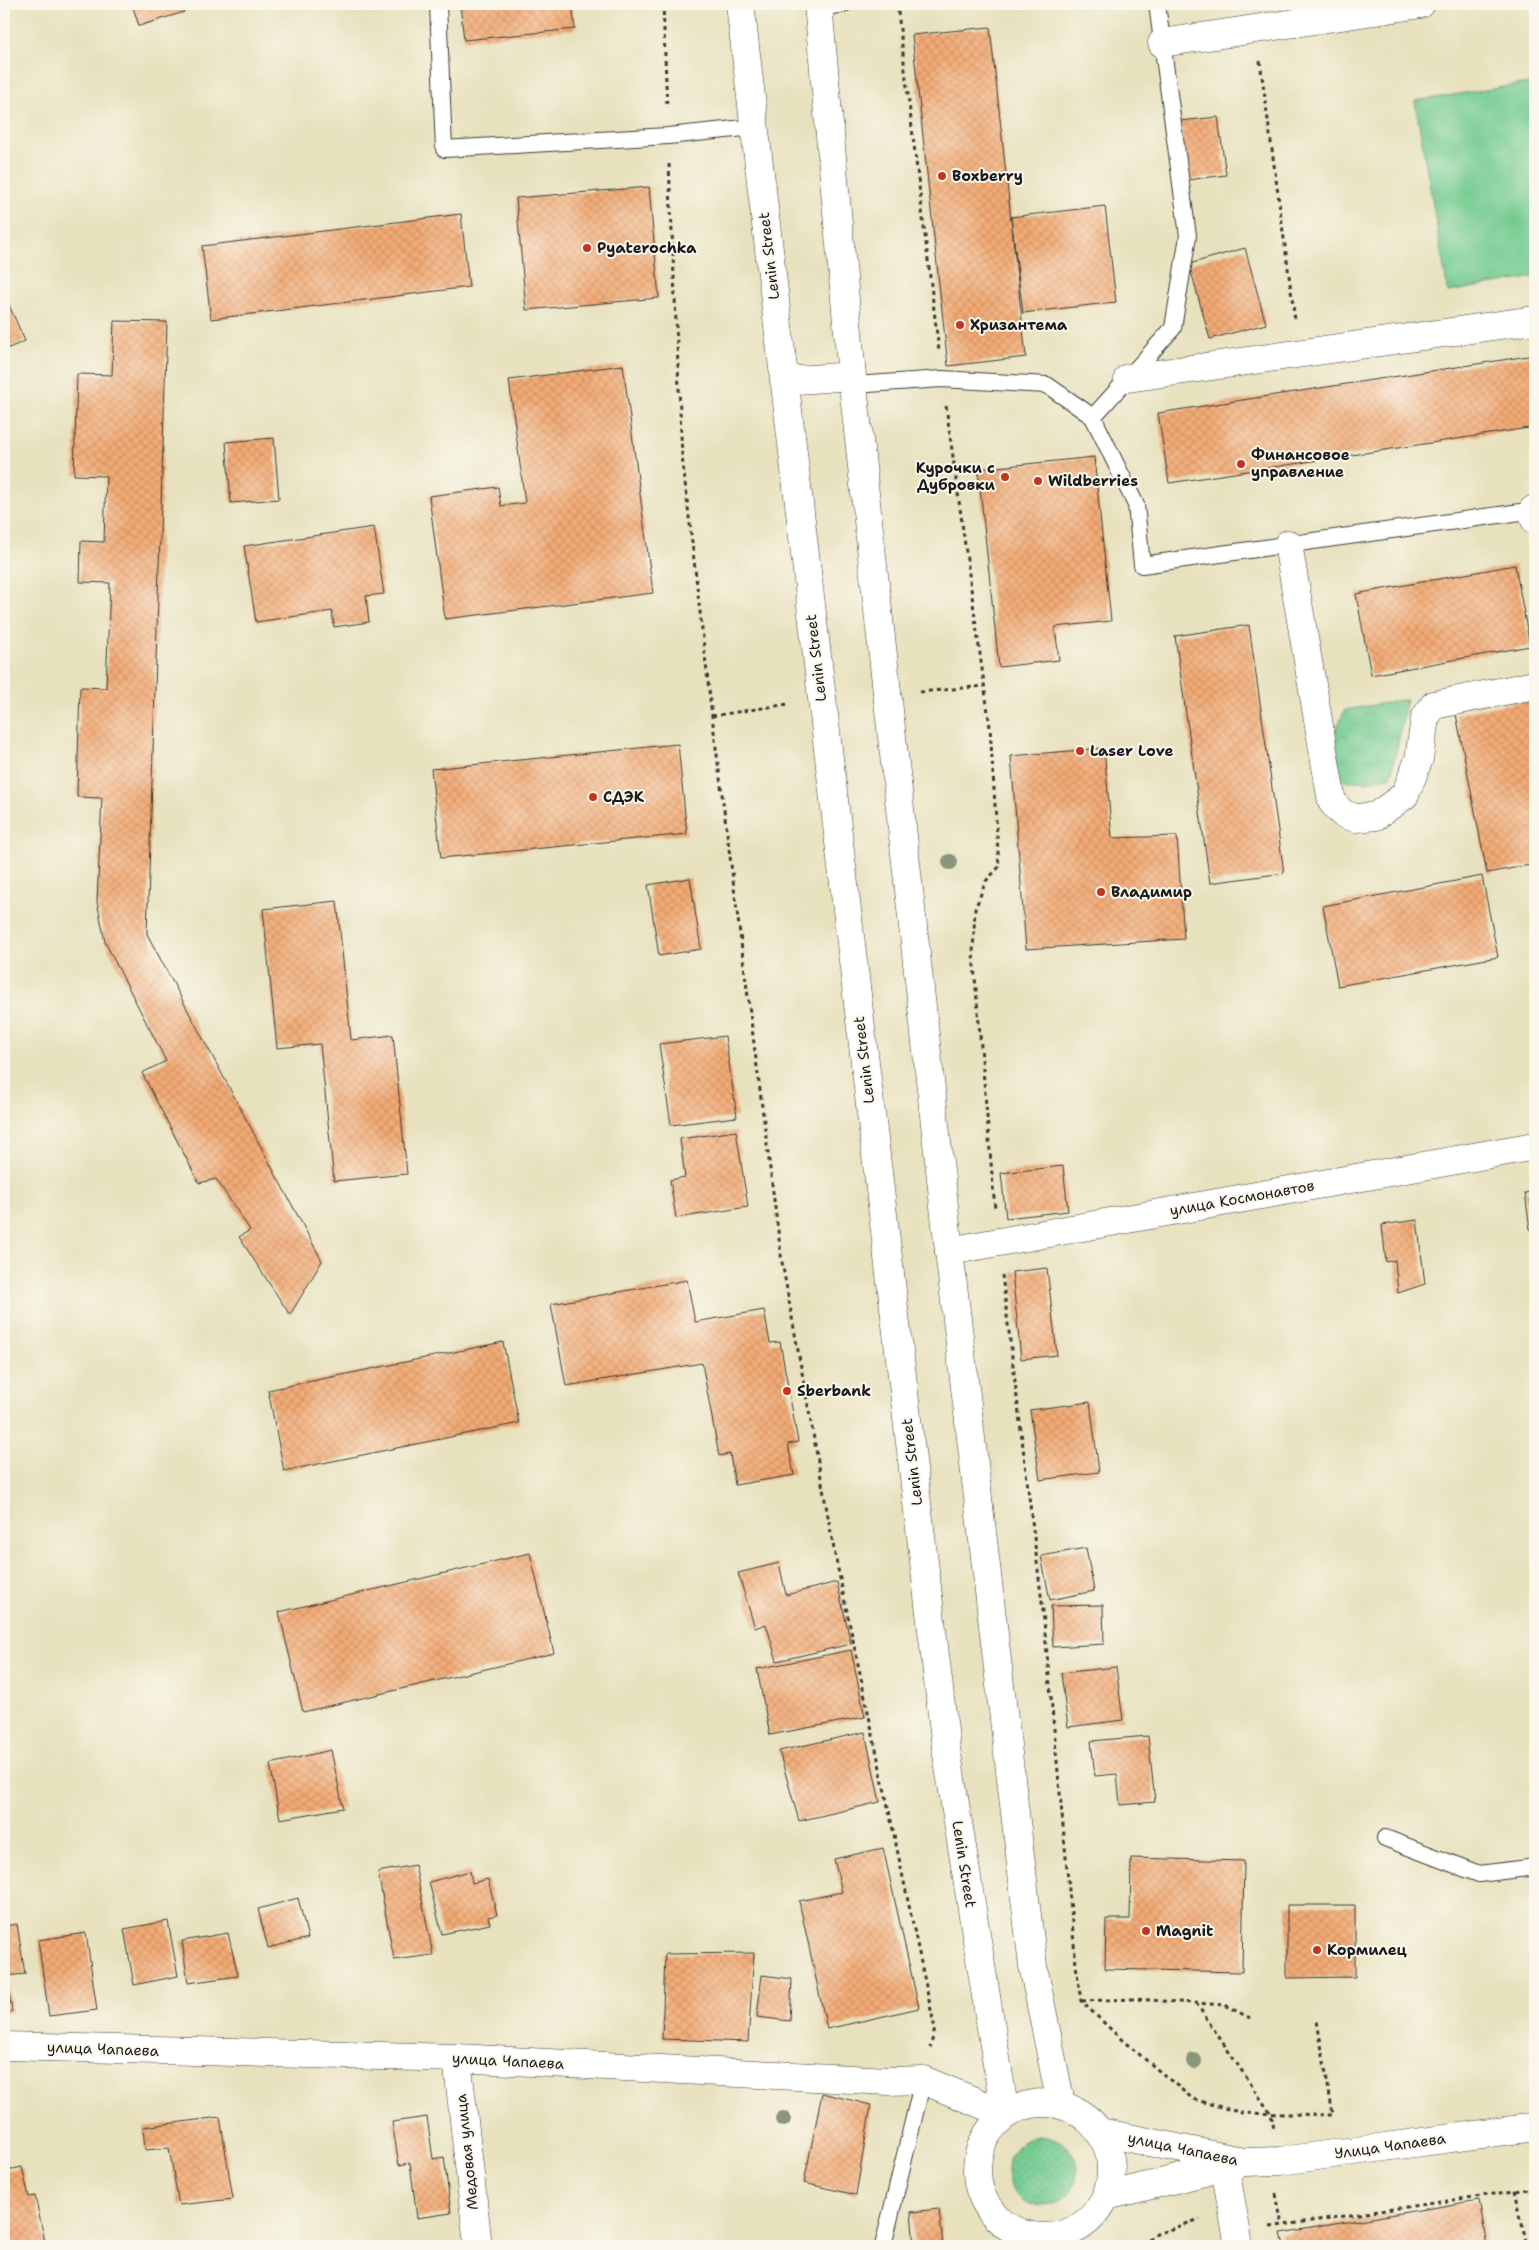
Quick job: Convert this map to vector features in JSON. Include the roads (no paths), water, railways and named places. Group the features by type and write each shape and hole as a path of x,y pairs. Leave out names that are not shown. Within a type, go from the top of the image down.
{"main road":[{"name":"Lenin Street","path":"740,4 946,1748 1005,2114"},
{"path":"1162,43 1421,4"},
{"path":"827,5 853,380 948,1251 1033,1966 1061,2104"},
{"path":"1128,378 1535,320"},
{"path":"784,381 853,380"},
{"path":"1288,544 1332,802 1343,814 1356,818 1376,816 1405,795 1419,759 1425,718 1434,705 1535,685"},
{"name":"улица Космонавтов","path":"948,1251 1535,1146"},
{"name":"улица Чапаева","path":"6,2048 457,2058 889,2081 923,2080 1005,2114"},
{"name":"Медовая улица","path":"457,2058 478,2246"},
{"path":"1042,2102 1061,2104 1076,2110 1089,2120 1100,2132 1110,2152 1112,2174 1107,2196 1081,2235 1033,2237 1016,2231 1000,2234 979,2187 976,2167 980,2147 991,2129 1005,2114 1023,2106 1042,2102"},
{"name":"Улица Чапаева","path":"1235,2165 1280,2161 1535,2127"},
{"name":"улица Чапаева","path":"1100,2132 1235,2165"},
{"path":"1235,2165 1239,2246"},
{"name":"улица Чапаева","path":"1107,2196 1235,2165"}],"lane":[{"path":"438,4 444,149 668,136 754,127"},
{"path":"1093,417 1173,328 1188,236 1157,4"},
{"path":"853,380 942,379 1047,385 1093,417 1136,505 1142,565 1288,544 1535,513"},
{"path":"1386,1838 1479,1874 1535,1867"},
{"path":"884,2246 923,2080"}],"place":[{"name":"Boxberry","path":"942,176"},
{"name":"Pyaterochka","path":"587,248"},
{"name":"Хризантема","path":"960,325"},
{"name":"Финансовое управление","path":"1241,464"},
{"name":"Курочки с Дубровки","path":"1005,477"},
{"name":"Wildberries","path":"1038,481"},
{"name":"Laser Love","path":"1080,751"},
{"name":"СДЭК","path":"593,797"},
{"name":"Владимир","path":"1101,892"},
{"name":"Sberbank","path":"787,1391"},
{"name":"Magnit","path":"1146,1931"},
{"name":"Кормилец","path":"1317,1950"}]}
